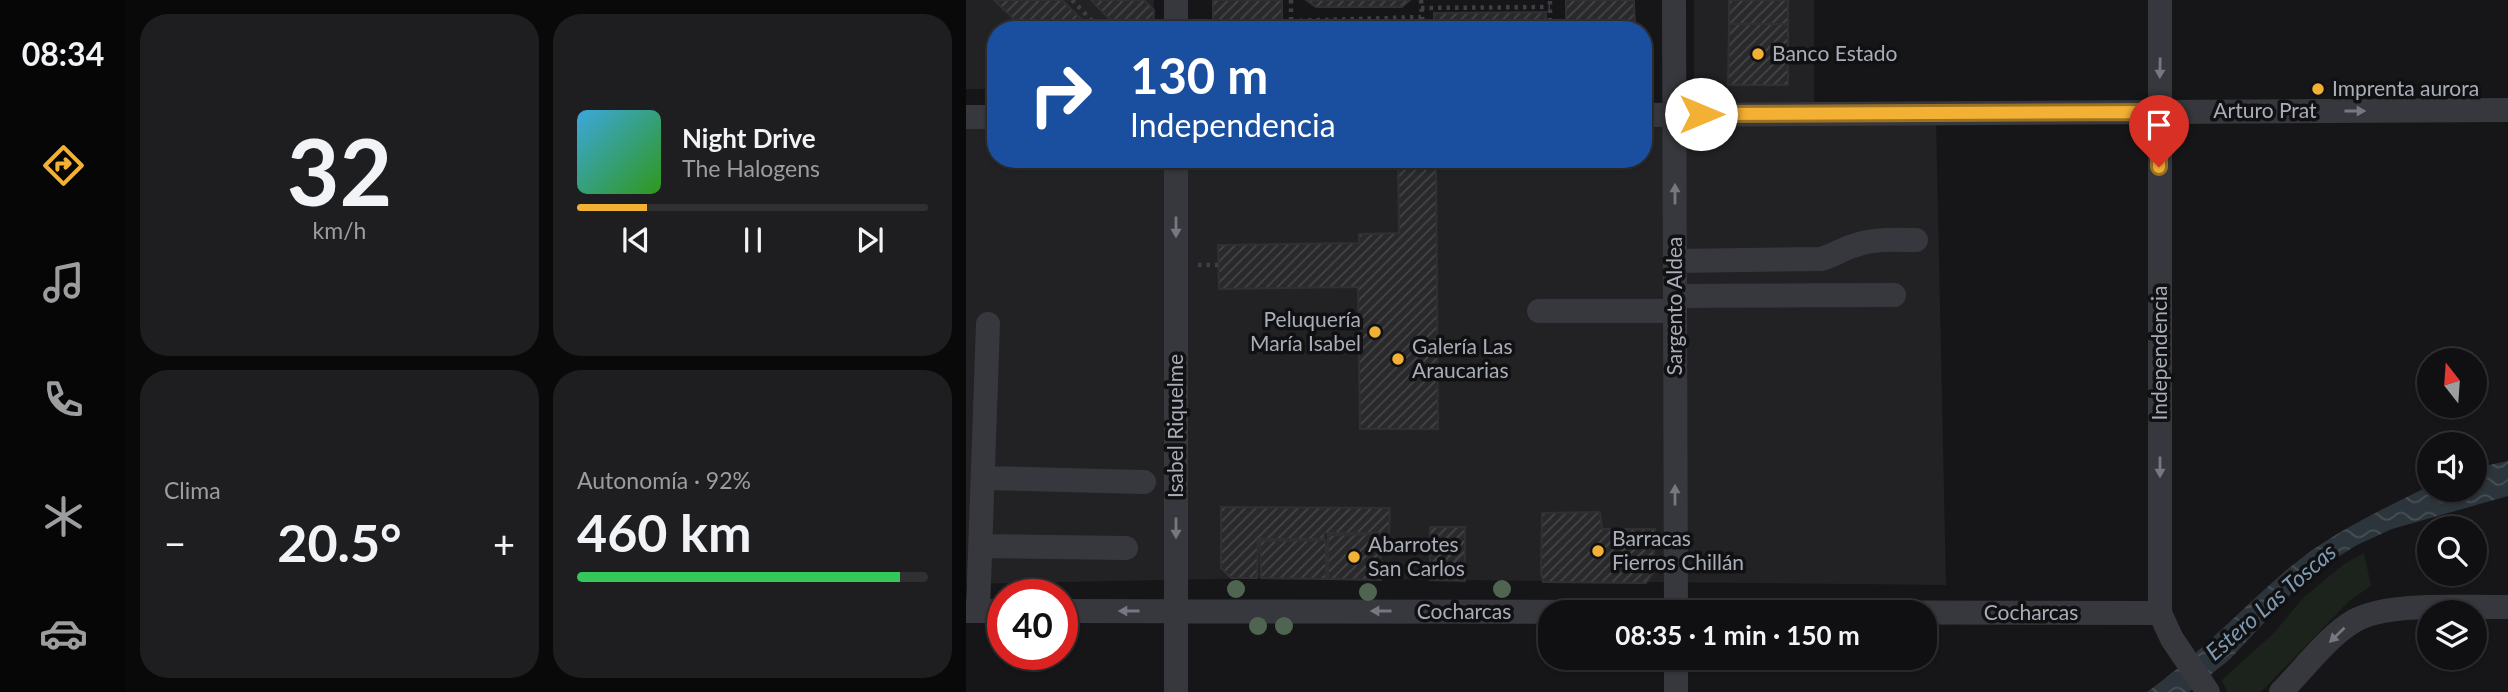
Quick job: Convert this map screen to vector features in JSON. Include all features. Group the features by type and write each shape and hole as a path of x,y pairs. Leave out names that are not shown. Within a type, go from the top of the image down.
{"street":[{"path":"1176,0 1176,21"},
{"name":"Sargento Aldea","path":"1674,0 1676,600"},
{"name":"Independencia","path":"2160,0 2160,613 2179,650 2208,692"},
{"name":"Arturo Prat","path":"1652,115 2508,110"},
{"path":"966,117 987,117"},
{"name":"Isabel Riquelme","path":"1176,168 1176,692"},
{"path":"1675,261 1821,260 1837,255 1851,246 1873,240 1916,240"},
{"path":"1539,311 1894,295"},
{"path":"982,611 983,478 976,400 988,324"},
{"path":"983,478 1144,482"},
{"path":"981,546 1126,548"},
{"path":"2281,692 2342,629 2370,614 2398,609 2508,607"},
{"name":"Cocharcas","path":"1078,611 1538,612"},
{"name":"Cocharcas","path":"1937,613 2160,613"},
{"path":"1676,670 1676,692"}],"path":[{"path":"1072,0 1092,21"},
{"path":"1291,0 1291,20 1421,17"},
{"path":"1421,0 1422,21"},
{"path":"1472,0 1472,8"},
{"path":"1550,0 1550,21"},
{"path":"1421,8 1550,7"}],"shaded area":[{"path":"966,0 1154,0 1153,21 987,21 987,89 966,89"},
{"path":"1694,0 1814,0 1814,102 1694,103"},
{"path":"1936,120 1946,585 1261,578 1078,582 1078,579 987,579 987,584 966,584 966,128 987,128 987,168 1652,168 1652,123"},
{"path":"2364,553 2371,586 2349,601 2261,692 2227,692 2222,680 2274,633 2303,598 2344,564"}],"water":[{"path":"2508,461 2508,496 2487,502 2487,465"},
{"name":"Estero Las Toscas","path":"2417,492 2417,502 2487,502 2438,516 2417,516 2417,522 2392,529 2357,545 2330,562 2290,595 2229,660 2189,692 2147,692 2305,555 2357,523"}],"building":[{"path":"994,0 1062,0 1083,21 1016,21"},
{"path":"1091,0 1144,0 1154,10 1153,21 1111,21"},
{"path":"1213,0 1282,0 1282,21 1213,21"},
{"path":"1306,0 1410,0 1402,7 1316,7"},
{"path":"1566,0 1634,0 1635,21 1566,21"},
{"path":"1729,0 1788,0 1788,24 1729,24"},
{"path":"1546,12 1546,21 1434,21 1434,13"},
{"name":"Banco Estado","path":"1729,24 1788,24 1788,85 1728,85"},
{"name":"Galería Las Araucarias","path":"1398,168 1436,168 1438,429 1360,429 1358,287 1219,289 1218,245 1359,243 1359,234 1399,233"},
{"path":"1221,507 1390,508 1389,533 1324,533 1324,539 1258,539 1257,578 1231,578 1221,568"},
{"name":"Barracas Fierros Chillán","path":"1600,512 1602,529 1655,529 1653,573 1646,583 1543,582 1542,513"},
{"path":"1430,527 1465,527 1465,581 1430,580"},
{"name":"Abarrotes San Carlos","path":"1380,534 1381,580 1328,579 1328,535"},
{"path":"1326,540 1326,579 1261,578 1260,541"}],"place":[{"name":"Banco Estado","path":"1758,54"},
{"name":"Imprenta aurora","path":"2318,89"},
{"name":"Peluquería María Isabel","path":"1375,332"},
{"name":"Galería Las Araucarias","path":"1398,359"},
{"name":"Barracas Fierros Chillán","path":"1598,551"},
{"name":"Abarrotes San Carlos","path":"1354,557"}],"route":[{"path":"1701,114 2159,112 2159,167"}]}
